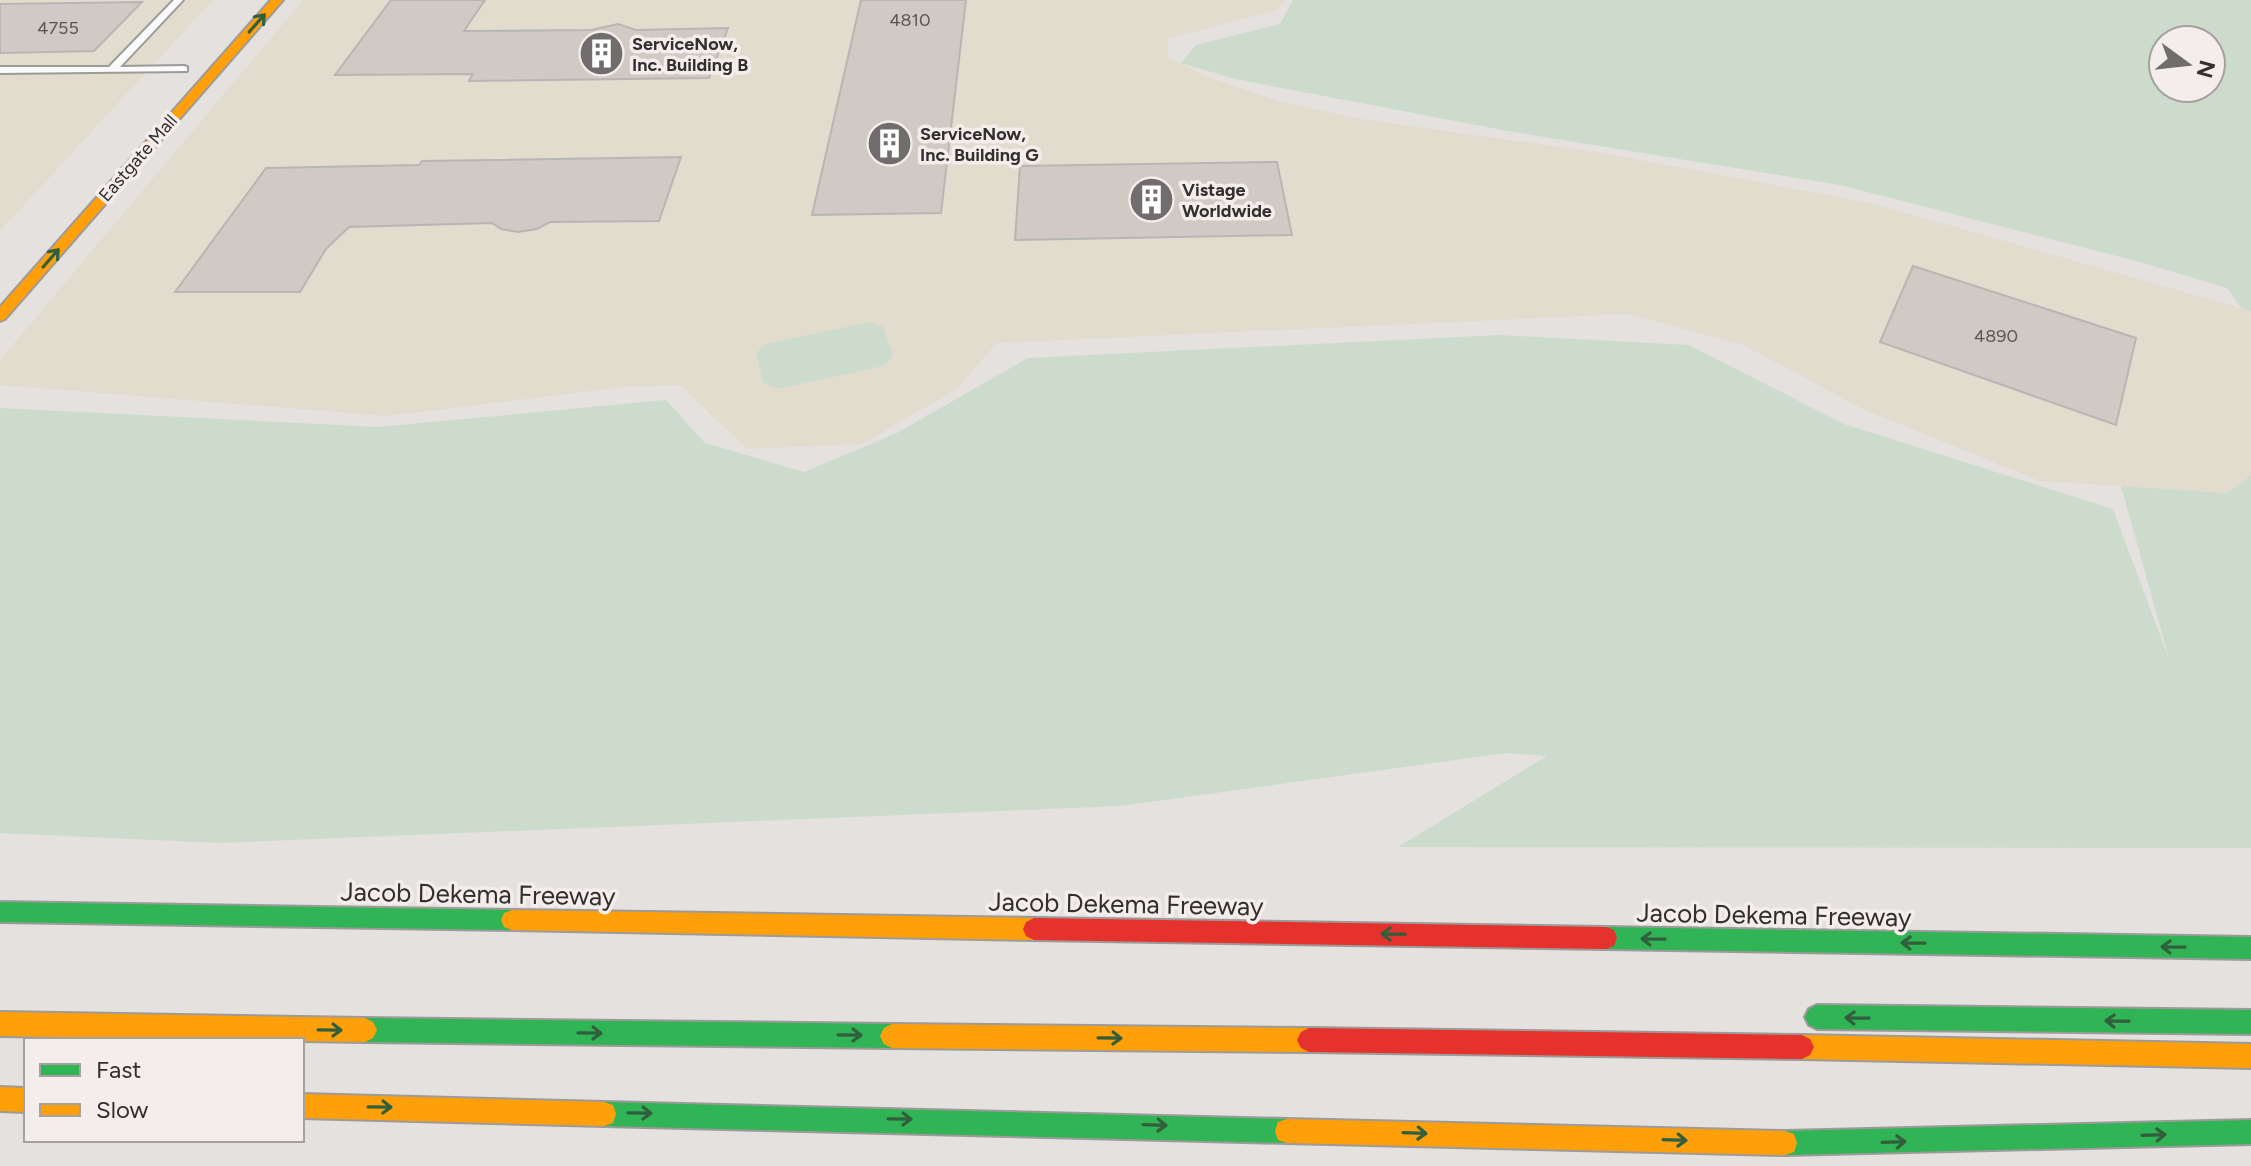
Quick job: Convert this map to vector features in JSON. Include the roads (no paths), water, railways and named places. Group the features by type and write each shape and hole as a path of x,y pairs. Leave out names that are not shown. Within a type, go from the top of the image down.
{"main road":[{"name":"Eastgate Mall","path":"0,316 277,0"},
{"name":"Eastgate Mall","path":"164,91 190,63"},
{"name":"Jacob Dekema Freeway","path":"0,912 2251,948"},
{"path":"1804,1017 2251,1022"},
{"path":"0,1024 211,1029 1569,1043 2251,1056"},
{"path":"0,1099 24,1100"},
{"path":"304,1106 1816,1144 2251,1132"},
{"path":"1816,1144 1871,1162"}],"lane":[{"path":"113,68 179,0"},
{"path":"0,70 190,63"}],"place":[{"name":"ServiceNow, Inc. Building B","path":"601,54"},
{"name":"ServiceNow, Inc. Building G","path":"889,144"},
{"name":"Vistage Worldwide","path":"1151,200"}]}
